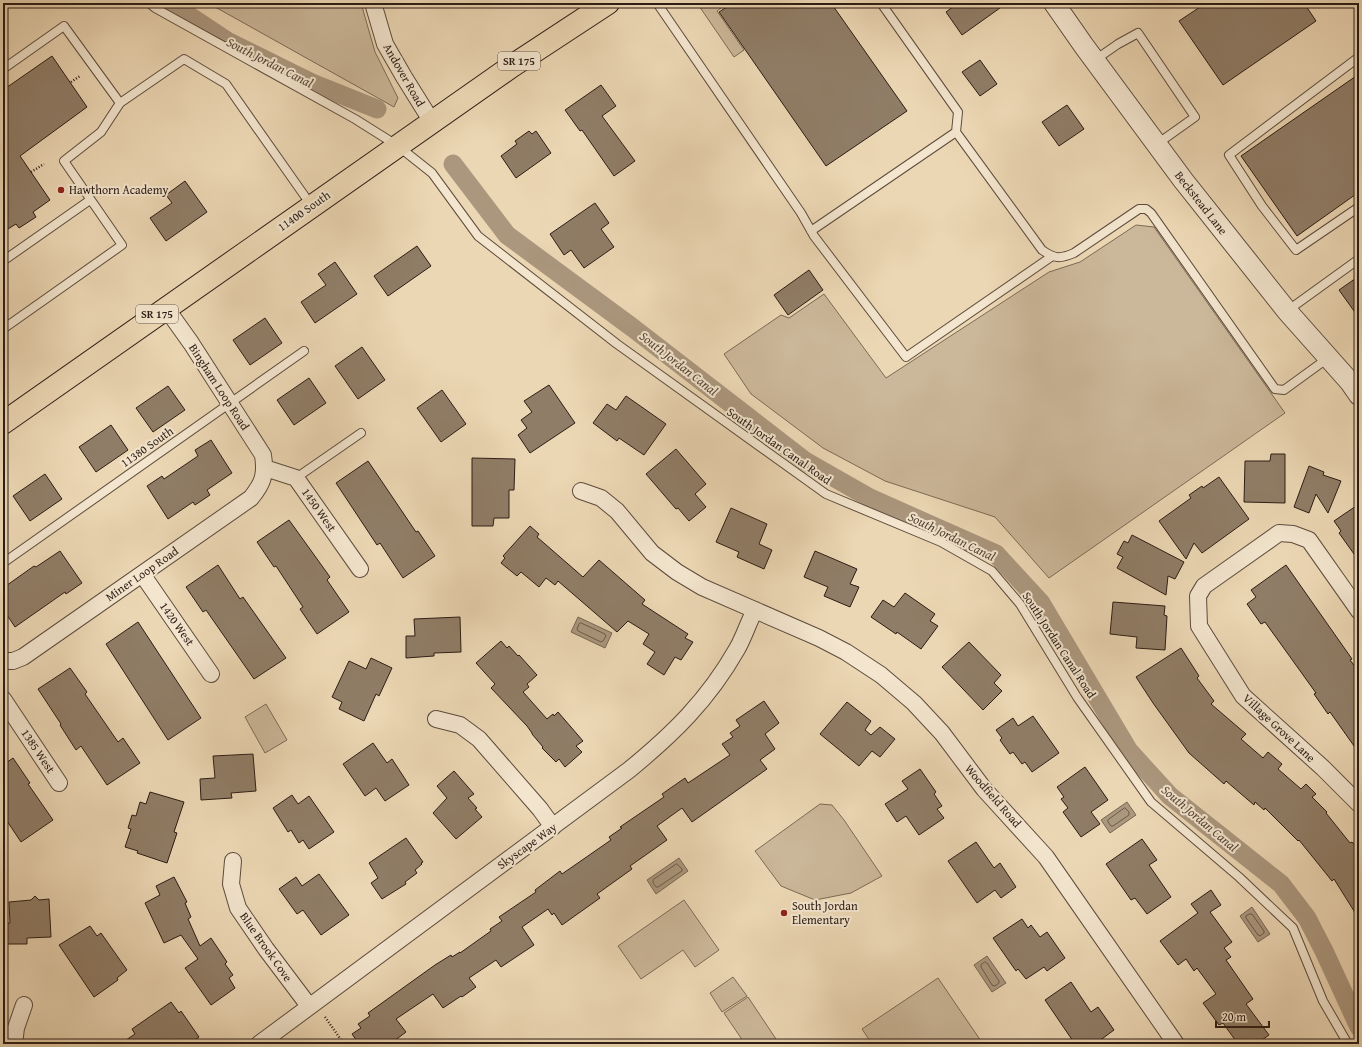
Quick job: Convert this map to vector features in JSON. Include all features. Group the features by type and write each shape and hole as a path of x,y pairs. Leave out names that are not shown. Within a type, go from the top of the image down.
{"main road":[{"name":"11400 South","path":"3,423 512,66 608,3"}],"street":[{"name":"Andover Road","path":"373,3 385,44 432,122"},
{"name":"Beckstead Lane","path":"1054,3 1183,180 1287,311 1358,390"},
{"name":"Bingham Loop Road","path":"166,308 263,455 265,468"},
{"name":"1450 West","path":"265,468 296,478 360,569"},
{"name":"Miner Loop Road","path":"3,661 13,661 23,657 251,498 260,487 265,468"},
{"name":"Woodfield Road","path":"581,491 600,498 617,511 652,553 677,572 702,587 846,652 881,674 914,703 942,733 984,789 1046,857 1176,1044"},
{"name":"Village Grove Lane","path":"1359,611 1309,540 1293,534 1279,533 1204,586 1198,596 1200,626 1243,696 1323,768 1359,804"},
{"name":"1420 West","path":"142,574 211,674"},
{"name":"Skyscape Way","path":"259,1044 629,770 653,750 695,710 717,680 737,648 755,610"},
{"name":"1385 West","path":"3,699 59,783"},
{"path":"436,719 460,725 479,739 553,826"},
{"name":"Blue Brook Cove","path":"233,861 231,884 238,908 266,949 309,1006"},
{"path":"14,1044 16,1028 24,1005"}],"lane":[{"name":"South Jordan Canal Road","path":"149,3 155,8 355,119 398,146 432,173 478,236 617,344 826,494 941,542 992,571 1020,604 1077,697 1152,802 1239,876 1293,928 1323,1001 1348,1044"},
{"path":"657,3 801,213 811,231 906,357 1052,256"},
{"path":"881,3 958,112 956,132 1042,250 1052,256 1063,258 1074,253 1139,209 1146,209 1151,213 1275,389 1284,390 1328,357"},
{"path":"3,69 64,26 120,103"},
{"path":"1095,60 1118,44 1138,33 1195,117 1156,144"},
{"path":"1359,57 1228,155 1262,206 1296,250 1359,207"},
{"path":"3,329 122,245 64,161 101,132 120,103 184,59 226,84 312,206"},
{"path":"811,231 956,132"},
{"path":"3,261 90,200"},
{"path":"1287,311 1359,259"},
{"name":"11380 South","path":"3,563 304,351"},
{"path":"296,478 361,433"}],"path":[{"path":"71,82 80,76"},
{"path":"31,172 44,164"},
{"path":"325,1017 344,1044"}],"shaded area":[{"path":"208,3 361,3 375,52 398,98 394,107"},
{"path":"697,3 728,3 717,11 744,50 734,57"},
{"path":"1136,225 1154,227 1285,413 1049,578 995,517 885,481 823,448 751,394 724,354 781,315 789,318 824,294 886,378 1049,272 1080,262"},
{"path":"266,704 287,740 265,753 245,717"},
{"path":"820,804 832,805 882,876 851,893 815,900 781,886 755,851"},
{"path":"684,900 719,950 695,967 683,950 641,979 618,946"},
{"path":"733,977 747,996 722,1012 710,993"},
{"path":"938,978 983,1044 872,1044 862,1029"},
{"path":"748,997 776,1039 770,1044 745,1044 724,1013"}],"water":[{"path":"578,617 612,633 605,648 571,632"},
{"path":"1127,802 1136,815 1110,833 1101,820"},
{"path":"679,858 688,871 656,894 647,880"},
{"path":"1252,907 1270,934 1258,942 1240,916"},
{"path":"987,956 1006,983 992,992 974,965"}],"building":[{"path":"733,3 831,3 907,111 826,166 719,12"},
{"path":"958,3 1007,3 962,35 946,12"},
{"path":"1206,3 1304,3 1316,21 1223,85 1179,21"},
{"name":"Hawthorn Academy","path":"52,56 87,107 20,156 50,200 33,212 36,217 19,228 16,224 3,232 3,90"},
{"path":"980,60 997,84 980,96 962,72"},
{"path":"1359,74 1359,192 1297,236 1241,156"},
{"path":"601,85 616,106 602,116 635,161 614,176 582,130 580,131 565,110"},
{"path":"1067,105 1084,129 1059,146 1042,122"},
{"path":"529,131 532,134 536,131 551,153 516,178 501,156 517,144 515,141"},
{"path":"185,181 207,212 166,241 150,218 172,203 166,195"},
{"path":"595,203 609,223 601,229 614,247 584,268 571,250 564,255 550,234"},
{"path":"417,246 431,266 388,296 374,276"},
{"path":"335,262 357,294 315,323 301,302 326,285 318,274"},
{"path":"809,270 823,290 788,315 774,295"},
{"path":"1359,276 1359,318 1339,290"},
{"path":"265,318 282,343 250,365 233,340"},
{"path":"362,347 385,380 358,399 335,366"},
{"path":"309,378 326,403 294,425 277,400"},
{"path":"549,385 575,423 530,453 518,435 527,428 521,420 532,412 524,401"},
{"path":"168,386 185,410 153,432 136,408"},
{"path":"442,390 466,424 441,442 417,408"},
{"path":"626,396 666,424 644,455 619,438 617,441 593,423 607,404 616,410"},
{"path":"111,425 128,450 96,472 79,447"},
{"path":"211,440 232,473 207,490 210,495 195,505 193,502 168,519 147,486 162,476 164,479 198,456 195,450"},
{"path":"676,449 706,484 695,494 706,507 689,521 678,508 676,509 646,474"},
{"path":"1271,454 1285,454 1285,503 1244,502 1245,461 1270,461"},
{"path":"472,458 515,459 514,490 509,490 509,518 494,518 493,526 472,526"},
{"path":"368,461 416,532 418,531 435,556 403,578 380,543 377,545 336,483"},
{"path":"1309,466 1324,472 1323,475 1341,481 1328,513 1316,494 1309,513 1294,507"},
{"path":"45,474 62,499 30,521 13,496"},
{"path":"1219,477 1249,519 1202,553 1194,543 1186,559 1159,521 1191,498 1189,495 1202,486 1203,488"},
{"path":"1359,504 1359,561 1339,533 1341,531 1334,521"},
{"path":"731,508 767,524 759,544 772,550 764,569 737,557 739,552 716,542"},
{"path":"289,520 330,577 327,580 349,612 317,634 300,609 303,607 276,566 274,567 257,542"},
{"path":"530,526 539,534 537,537 583,577 599,560 645,600 642,604 688,634 685,638 693,642 681,660 675,657 664,675 647,664 655,652 643,644 649,634 628,621 617,632 558,581 555,585 546,578 539,587 521,572 517,576 501,563 505,558 503,556"},
{"path":"1132,535 1184,562 1175,579 1168,576 1166,595 1117,568 1123,557 1117,554 1124,541 1128,543"},
{"path":"60,551 82,583 66,594 65,592 15,627 3,609 3,588 34,566 36,567"},
{"path":"815,551 857,569 850,584 859,587 850,607 824,596 828,587 804,577"},
{"path":"218,565 240,599 243,597 286,658 254,679 206,610 203,612 186,587"},
{"path":"1286,565 1352,659 1350,660 1359,672 1359,753 1330,712 1328,714 1314,694 1316,693 1265,622 1261,624 1247,604 1256,597 1251,590"},
{"path":"905,593 935,614 930,621 938,626 921,649 897,632 896,634 871,617 883,600 894,607"},
{"path":"1113,602 1165,606 1164,615 1167,616 1165,650 1136,648 1137,637 1110,634"},
{"path":"460,617 461,652 434,653 434,656 406,658 406,636 415,636 414,619"},
{"path":"138,622 201,718 168,740 106,644"},
{"path":"501,641 507,648 509,646 518,656 519,655 537,675 527,684 529,687 523,692 547,719 553,714 554,716 558,712 583,741 576,746 582,752 565,767 559,759 556,762 542,748 543,747 527,726 491,688 495,684 476,663"},
{"path":"969,642 1001,675 994,683 1002,691 983,710 942,667"},
{"path":"1181,648 1199,676 1197,678 1214,701 1211,704 1246,734 1241,739 1263,758 1268,752 1282,764 1278,769 1301,789 1306,784 1316,794 1312,797 1327,812 1326,813 1350,843 1352,842 1359,850 1359,919 1334,879 1332,881 1299,840 1298,841 1265,808 1264,810 1255,802 1254,805 1226,781 1224,784 1189,753 1153,703 1136,677"},
{"path":"371,658 392,668 379,696 376,694 364,721 339,709 342,702 332,697 349,661 366,669"},
{"path":"70,668 87,692 85,694 118,742 123,738 140,763 107,785 81,746 76,750 38,689"},
{"path":"764,701 779,723 765,734 775,749 760,760 767,769 692,822 682,808 657,826 667,840 630,866 632,869 597,894 600,898 562,925 554,913 552,915 548,909 522,927 534,945 501,967 496,960 469,978 476,987 462,997 461,996 443,1008 433,994 396,1019 406,1032 390,1044 359,1044 352,1034 361,1028 358,1024 370,1016 368,1013 435,965 451,955 452,957 460,953 491,931 490,929 502,921 499,917 536,892 535,890 560,871 562,874 611,840 609,837 622,828 620,827 664,797 662,794 685,778 688,783 730,755 722,744 733,737 730,733 740,726 736,720"},
{"path":"847,702 871,721 865,730 871,735 880,727 895,739 880,757 872,751 859,766 820,734"},
{"path":"1033,716 1059,753 1032,772 1025,762 1022,764 1013,752 1010,754 1000,740 1002,738 996,730 1013,718 1018,726"},
{"path":"373,743 387,763 392,759 409,785 385,801 376,788 365,796 343,764"},
{"path":"253,754 256,791 231,793 232,798 201,800 200,779 215,778 213,756"},
{"path":"13,758 30,783 28,784 53,820 21,842 3,815 3,765"},
{"path":"1085,767 1108,800 1091,812 1100,824 1081,837 1063,812 1068,808 1061,799 1064,797 1057,787"},
{"path":"920,769 936,792 934,794 942,806 937,809 944,818 919,835 906,816 897,822 885,804 908,789 902,781"},
{"path":"454,771 474,794 468,798 477,808 475,809 482,817 456,839 433,813 447,798 437,786"},
{"path":"150,792 184,802 174,832 177,833 167,863 137,853 138,851 125,847 131,829 128,828 132,815 136,816 140,802 146,804"},
{"path":"292,795 298,804 309,796 334,832 309,849 303,840 299,843 291,830 288,832 273,808"},
{"path":"406,838 423,862 415,870 417,873 405,882 406,884 382,899 371,883 378,878 369,863"},
{"path":"1142,839 1157,860 1149,865 1171,897 1147,914 1135,898 1131,900 1106,864"},
{"path":"976,842 994,868 1000,863 1016,887 1001,898 995,890 977,903 948,861"},
{"path":"319,874 349,915 321,935 303,910 297,914 279,889 296,877 302,886"},
{"path":"174,877 187,902 185,903 191,917 188,919 200,946 211,938 227,962 225,964 233,975 229,978 235,988 211,1005 185,968 198,959 181,935 164,943 145,903 160,895 156,886"},
{"path":"1211,890 1221,905 1210,912 1232,942 1224,948 1231,957 1226,960 1253,999 1246,1004 1269,1035 1256,1044 1238,1044 1223,1023 1219,1025 1203,1003 1216,994 1197,968 1194,971 1186,959 1178,965 1160,941 1198,913 1191,904"},
{"path":"35,896 39,900 49,899 51,937 27,938 27,944 3,944 3,924 10,923 9,902 31,900"},
{"path":"1022,919 1028,928 1031,925 1040,937 1047,932 1065,958 1047,971 1044,967 1026,979 1018,969 1016,971 993,938"},
{"path":"90,926 97,936 101,933 127,970 117,978 118,980 94,997 59,945"},
{"path":"1071,982 1091,1012 1098,1007 1114,1030 1095,1044 1075,1044 1045,1000"},
{"path":"171,1002 179,1013 181,1011 199,1037 189,1044 120,1044 135,1034 132,1029"}],"waterway":[{"name":"South Jordan Canal","path":"170,3 227,41 312,83 377,109"},
{"name":"South Jordan Canal","path":"453,164 507,235 633,328 805,461 870,498 996,554 1041,603 1129,751 1170,796 1281,884 1307,918 1359,1027"}],"place":[{"name":"Hawthorn Academy","path":"61,190"},
{"name":"South Jordan Elementary","path":"784,913"}]}
